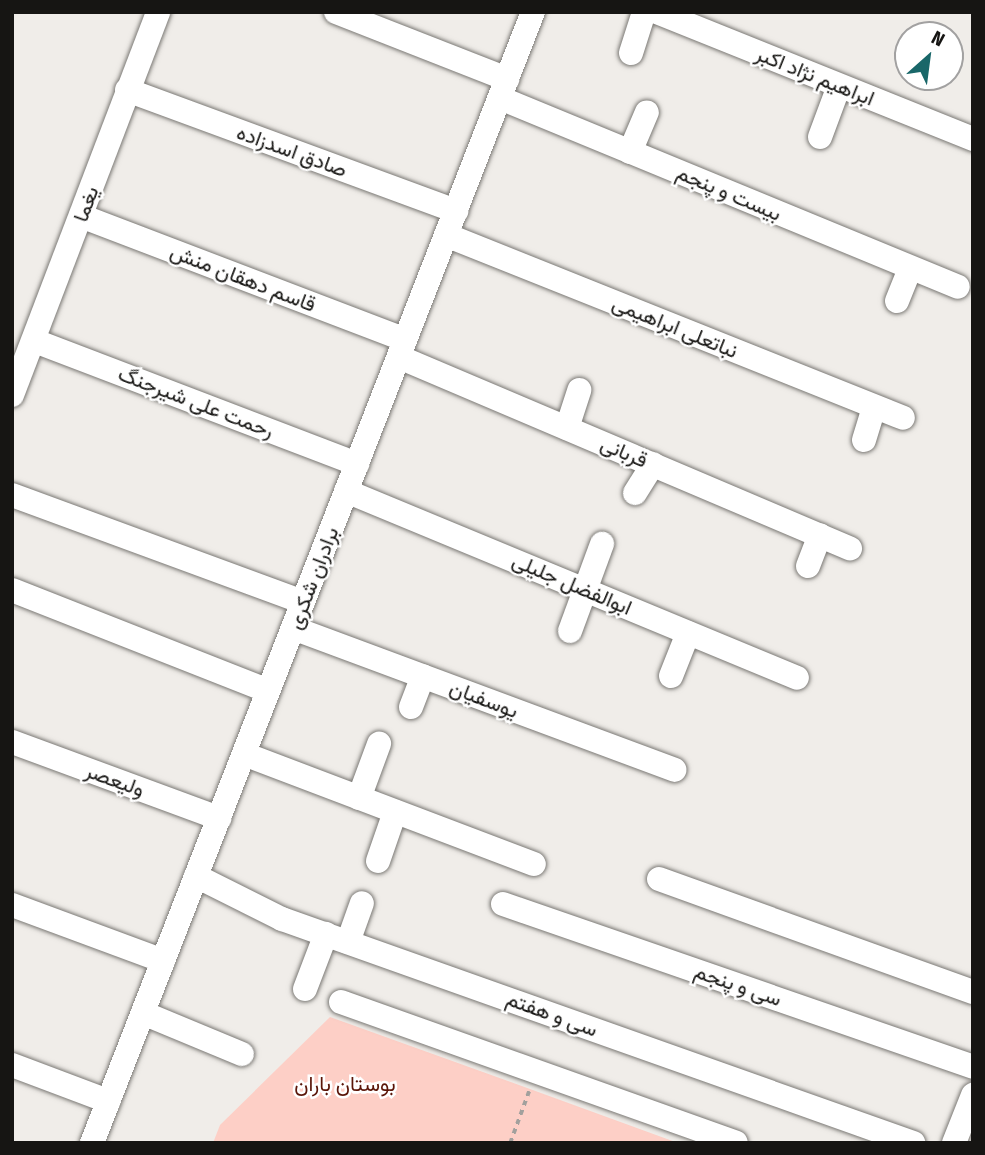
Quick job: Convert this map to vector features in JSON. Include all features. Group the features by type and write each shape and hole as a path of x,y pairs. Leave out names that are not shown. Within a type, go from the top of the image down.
{"street":[{"name":"یغما","path":"12,395 35,341 158,12"},
{"name":"بیست و پنجم","path":"336,12 504,88 630,152 958,288"},
{"name":"برادران شکری","path":"92,1143 533,12"},
{"path":"631,53 644,12"},
{"name":"ابراهیم نژاد اکبر","path":"657,12 973,139"},
{"path":"820,136 839,86"},
{"name":"صادق اسدزاده","path":"128,90 456,211"},
{"path":"630,152 647,111"},
{"name":"قاسم دهقان منش","path":"81,216 402,348"},
{"name":"نباتعلی ابراهیمی","path":"446,234 903,418"},
{"path":"897,301 910,269"},
{"name":"رحمت علی شیرجنگ","path":"35,341 357,464"},
{"name":"قربانی","path":"402,348 567,428 850,548"},
{"path":"567,428 579,390"},
{"path":"864,440 874,407"},
{"path":"635,493 653,464"},
{"name":"ابوالفضل جلیلی","path":"346,491 797,678"},
{"path":"12,495 303,602"},
{"path":"808,566 820,535"},
{"path":"569,631 602,544"},
{"path":"12,590 268,691"},
{"name":"یوسفیان","path":"293,628 674,770"},
{"path":"671,676 688,633"},
{"path":"411,707 423,676"},
{"name":"ولیعصر","path":"12,742 219,818"},
{"path":"359,798 379,744"},
{"path":"244,754 534,864"},
{"path":"378,861 395,812"},
{"name":"سی و هفتم","path":"196,876 337,938 913,1143"},
{"path":"659,879 973,992"},
{"path":"305,989 362,903"},
{"name":"سی و پنجم","path":"503,904 973,1067"},
{"path":"12,905 163,961"},
{"path":"341,1002 736,1143"},
{"path":"143,1013 242,1054"},
{"path":"12,1065 108,1101"},
{"path":"954,1143 973,1096"}],"path":[{"path":"510,1143 530,1089"}],"green space":[{"name":"بوستان باران","path":"330,1017 678,1143 213,1143 220,1125"}]}
